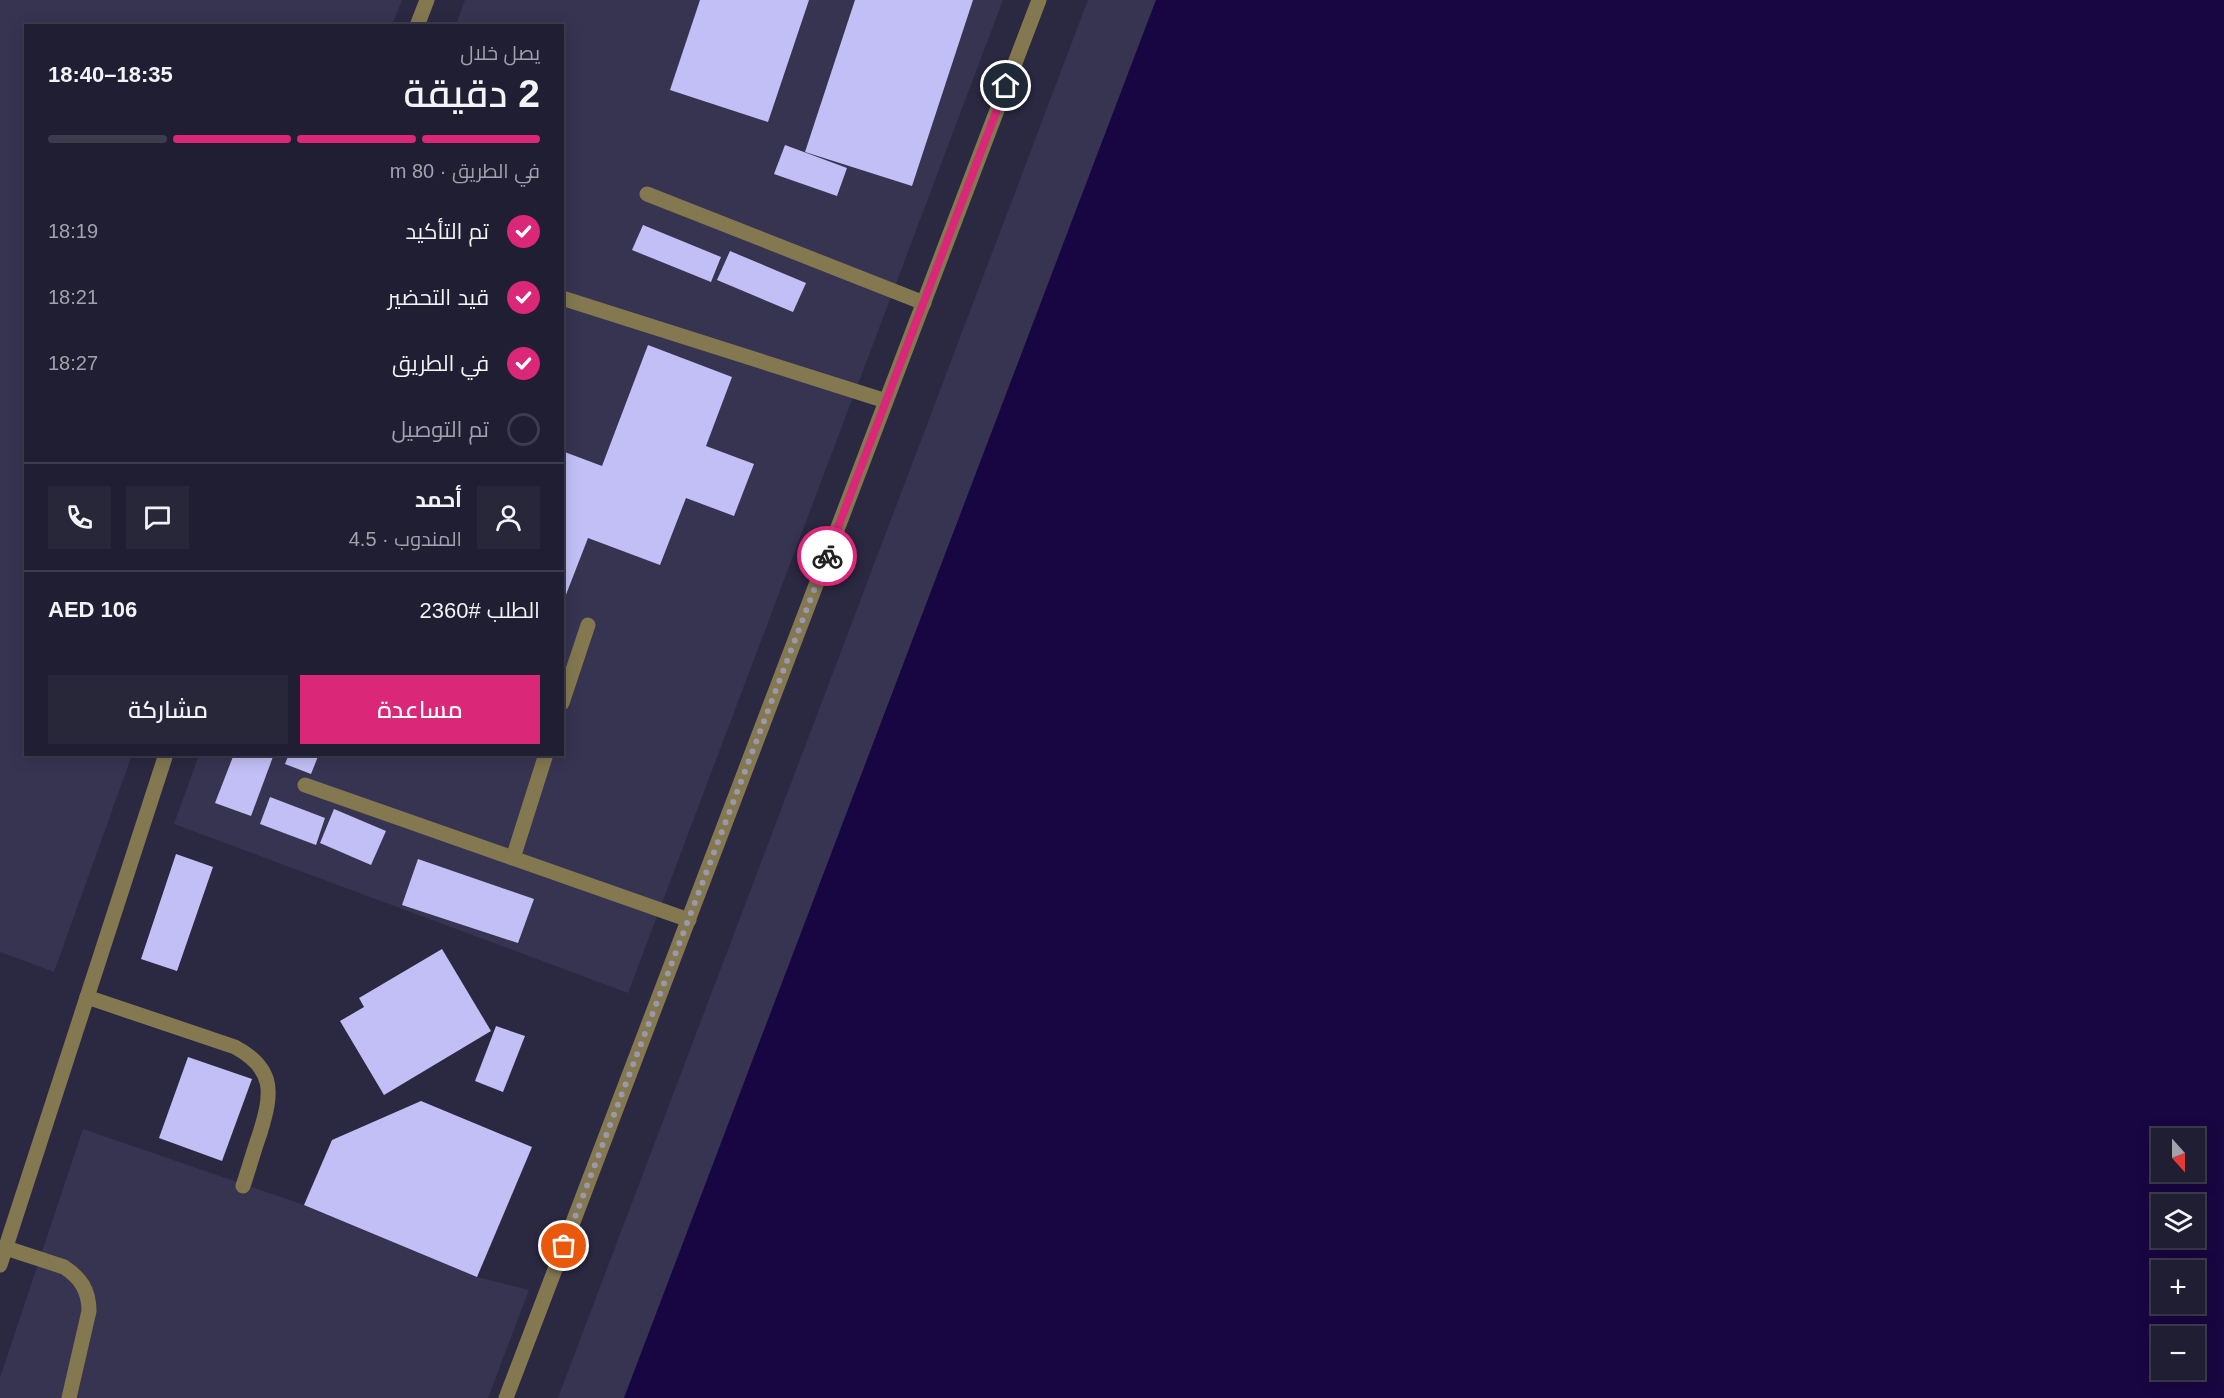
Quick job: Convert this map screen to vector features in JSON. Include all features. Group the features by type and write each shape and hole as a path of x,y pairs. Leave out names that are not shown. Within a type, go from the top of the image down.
{"lane":[{"path":"418,24 427,0"},
{"path":"506,1398 1039,0"},
{"path":"647,194 924,303"},
{"path":"564,299 886,401"},
{"path":"564,697 588,625"},
{"path":"0,1265 165,756"},
{"path":"513,858 545,756"},
{"path":"305,785 689,920"},
{"path":"87,997 235,1047 248,1054 258,1064 266,1076 269,1090 268,1105 243,1186"},
{"path":"6,1248 64,1267 80,1280 85,1288 90,1311 69,1398"}],"shaded area":[{"path":"0,0 402,0 392,24 24,24 24,756 132,756 54,972 0,952"},
{"path":"465,0 1003,0 628,993 174,824 199,756 564,756 564,24 456,24"},
{"path":"1088,0 1156,0 624,1398 558,1398"},
{"path":"1156,0 2224,0 2224,1398 624,1398"},
{"path":"83,1129 304,1205 477,1277 529,1290 488,1398 0,1398 0,1378"}],"building":[{"path":"700,0 809,0 768,122 670,90"},
{"path":"855,0 973,0 912,186 805,152"},
{"path":"785,145 847,168 837,196 774,174"},
{"path":"643,225 721,257 711,282 632,250"},
{"path":"730,251 806,283 793,312 717,280"},
{"path":"648,345 732,377 706,446 754,464 734,516 686,498 660,565 588,538 564,600 564,452 602,466"},
{"path":"233,756 273,756 251,816 215,803"},
{"path":"288,756 318,756 311,774 285,764"},
{"path":"270,797 325,818 316,845 260,824"},
{"path":"334,809 386,831 371,865 320,843"},
{"path":"176,854 213,867 177,971 141,959"},
{"path":"418,859 534,899 518,943 402,905"},
{"path":"442,949 491,1031 384,1095 340,1021 364,1007 359,998"},
{"path":"496,1026 525,1036 503,1092 475,1081"},
{"path":"188,1057 252,1079 222,1161 159,1138"},
{"path":"421,1101 532,1147 477,1277 304,1205 332,1140"}],"way so far":[{"path":"564,1246 827,556"}],"route":[{"path":"827,556 1006,86"}]}
